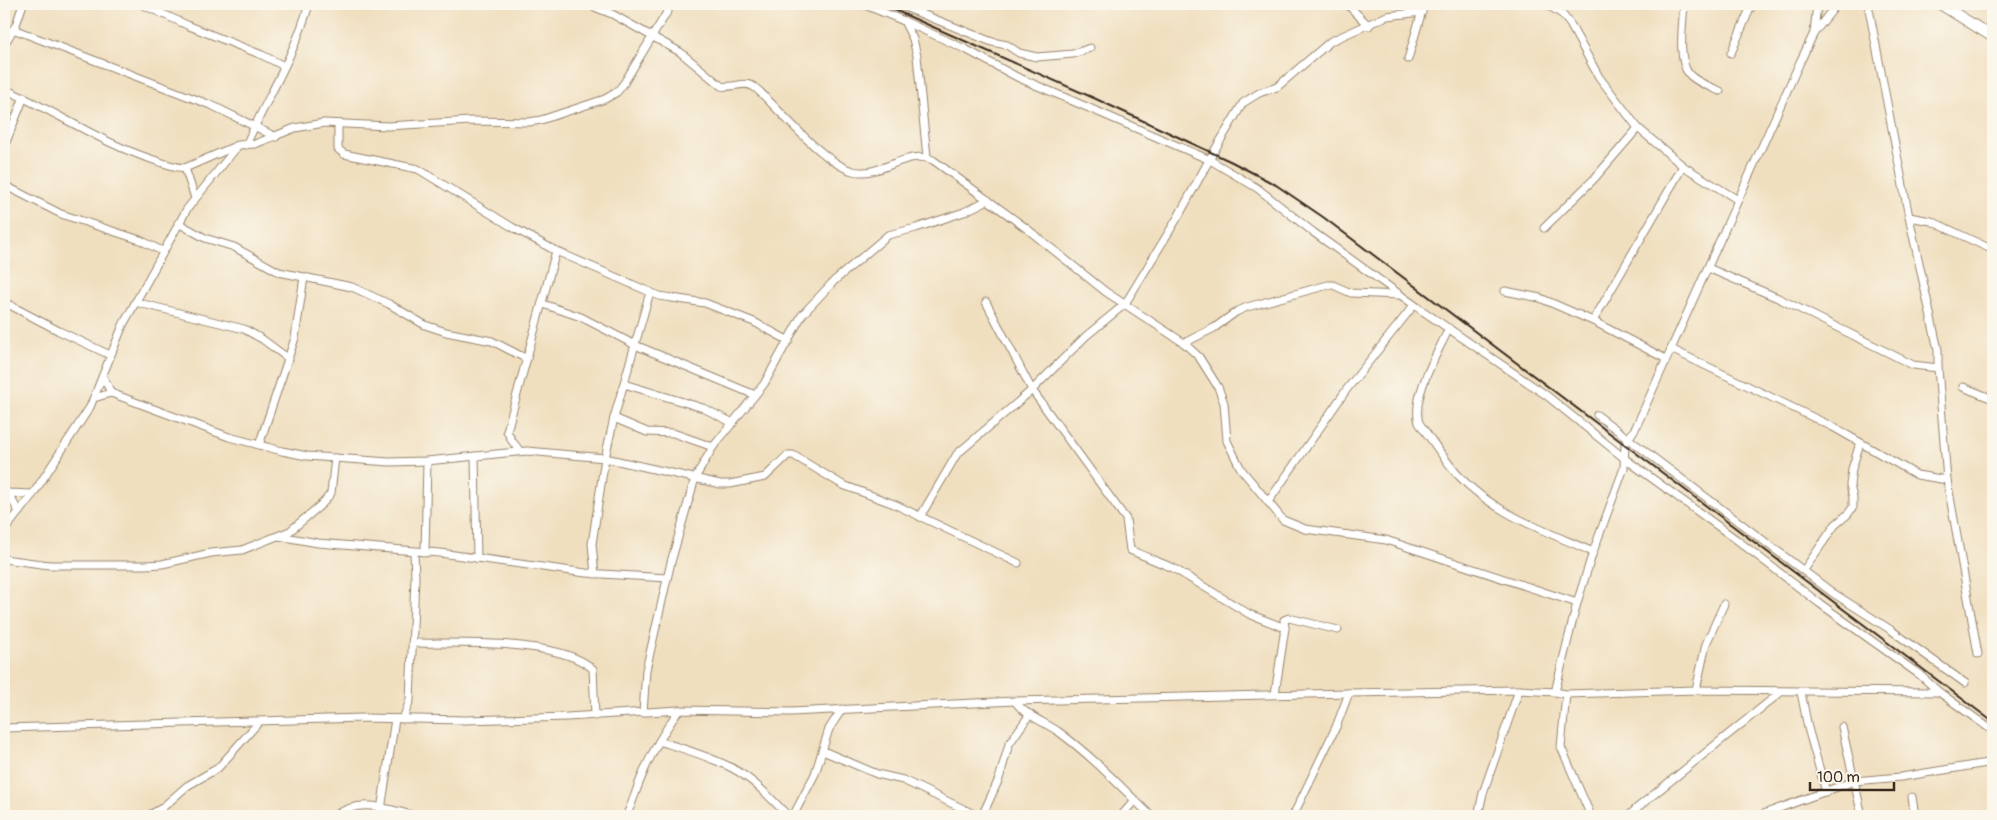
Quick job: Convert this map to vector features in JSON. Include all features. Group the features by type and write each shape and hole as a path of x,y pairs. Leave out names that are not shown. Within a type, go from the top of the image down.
{"main road":[{"path":"1940,4 1993,37"}],"street":[{"path":"4,43 14,29 22,4"},
{"path":"142,4 186,25 262,55 284,66"},
{"path":"4,531 33,494 90,407 110,355 135,302 178,223 195,198 242,145 254,126 284,66 303,23 309,4"},
{"path":"586,4 612,14 680,52 721,86 729,88 744,84 754,87 800,132 831,159 844,167 854,171 874,171 916,157 927,157 942,165 1125,304 1184,343 1198,357 1218,387 1224,403 1227,441 1241,469 1283,520 1305,529 1386,540 1577,603"},
{"path":"4,89 24,97 126,150 176,167 185,168 242,145 276,137 295,128 324,122 338,125 388,126 471,121 508,122 541,120 605,99 617,92 624,83 672,4"},
{"path":"863,4 967,50 1017,77 1210,160 1257,188 1313,232 1400,295 1546,395 1624,458 1737,540 1819,603 1920,675 1939,692 1993,731"},
{"path":"897,4 992,42 1007,45 1026,56 1073,54 1090,48"},
{"path":"1347,4 1369,26"},
{"path":"1408,59 1424,4"},
{"path":"1546,4 1562,14 1570,24 1599,77 1638,128 1683,166 1738,200"},
{"path":"1684,4 1683,58 1688,73 1704,84 1720,91"},
{"path":"1731,54 1752,4"},
{"path":"1814,33 1817,4"},
{"path":"1555,692 1577,603 1593,552 1624,468 1625,444 1636,427 1814,33 1837,4"},
{"path":"1868,4 1909,217 1938,350 1947,480 1978,654"},
{"path":"920,517 953,459 1032,390 1086,336 1125,304 1178,217 1243,102 1259,93 1278,87 1331,41 1393,15 1422,12"},
{"path":"904,21 913,39 917,56 927,157"},
{"path":"14,29 213,106 276,137"},
{"path":"4,147 24,97"},
{"path":"338,125 338,149 344,154 418,169 512,227 556,251 650,292 665,297 705,303 754,322 789,341"},
{"path":"1544,228 1594,179 1638,128"},
{"path":"1593,321 1683,166"},
{"path":"185,168 195,198"},
{"path":"4,185 62,214 140,240 162,251"},
{"path":"643,713 646,670 667,578 694,478 713,447 764,384 802,315 834,281 888,235 964,212 988,200"},
{"path":"1909,217 1931,221 1993,250"},
{"path":"178,223 205,238 234,247 278,272 352,287 389,304 424,325 446,332 492,341 527,359"},
{"path":"520,451 507,431 556,251"},
{"path":"1708,268 1778,298 1913,365 1938,368"},
{"path":"259,445 295,338 304,277"},
{"path":"1184,343 1214,328 1236,312 1247,307 1328,285 1339,287 1352,293 1400,295"},
{"path":"1505,291 1540,298 1593,321 1666,359"},
{"path":"595,574 592,544 605,458 614,418 650,292"},
{"path":"4,302 110,355"},
{"path":"135,302 244,329 262,339 289,359"},
{"path":"986,302 1032,390 1126,518 1130,550 1173,568 1249,614 1284,628"},
{"path":"542,304 581,317 635,345 755,395"},
{"path":"1268,502 1347,388 1414,305"},
{"path":"1450,328 1423,385 1417,416 1420,423 1458,475 1483,498 1507,513 1593,552"},
{"path":"1671,349 1833,427 1916,475 1947,480"},
{"path":"103,376 111,392"},
{"path":"624,384 703,408 733,423"},
{"path":"1963,387 1993,399"},
{"path":"94,398 111,392 202,428 259,445 307,456 389,462 427,461 520,451 605,458 720,484 730,484 764,477 788,456 793,455 843,485 894,504 1018,563"},
{"path":"1597,415 1833,593 1891,630 1965,683"},
{"path":"614,418 647,432 673,433 713,447"},
{"path":"1804,570 1835,525 1853,507 1854,498 1850,485 1852,469 1860,443"},
{"path":"476,456 477,558"},
{"path":"4,559 48,565 162,564 211,553 242,550 278,536 299,523 329,496 335,458"},
{"path":"425,553 427,461"},
{"path":"6,492 33,494"},
{"path":"6,492 19,512"},
{"path":"278,536 318,544 440,553 595,574 667,578"},
{"path":"403,719 410,700 415,587 414,552"},
{"path":"1696,690 1706,644 1724,604"},
{"path":"1275,694 1284,620 1288,618 1338,630"},
{"path":"412,643 526,646 562,653 593,669 595,716"},
{"path":"4,728 395,719 466,720 595,716 679,710 791,712 1015,701 1275,694 1519,690 1566,694 1696,690 1939,692"},
{"path":"1478,816 1483,793 1519,690"},
{"path":"1629,816 1781,692"},
{"path":"1800,692 1826,792"},
{"path":"1293,816 1336,728 1349,693"},
{"path":"1566,694 1561,747 1591,816"},
{"path":"410,700 416,719"},
{"path":"1015,701 1022,710 1058,732 1093,760 1151,816"},
{"path":"793,816 815,774 829,729 842,709"},
{"path":"626,816 642,775 659,741 679,710"},
{"path":"823,751 877,774 903,780 980,816 999,779 1008,744 1030,714"},
{"path":"380,816 395,719"},
{"path":"148,816 162,808 187,786 218,768 260,722"},
{"path":"1842,727 1862,816"},
{"path":"659,741 693,752 734,769 764,792 788,816"},
{"path":"1758,816 1774,813 1854,782 1901,777 1993,762"},
{"path":"1912,797 1915,816"},
{"path":"1121,816 1135,800"},
{"path":"335,816 358,805 414,816"}],"railway":[{"path":"881,4 1096,99 1232,162 1276,185 1323,217 1993,722"}]}
